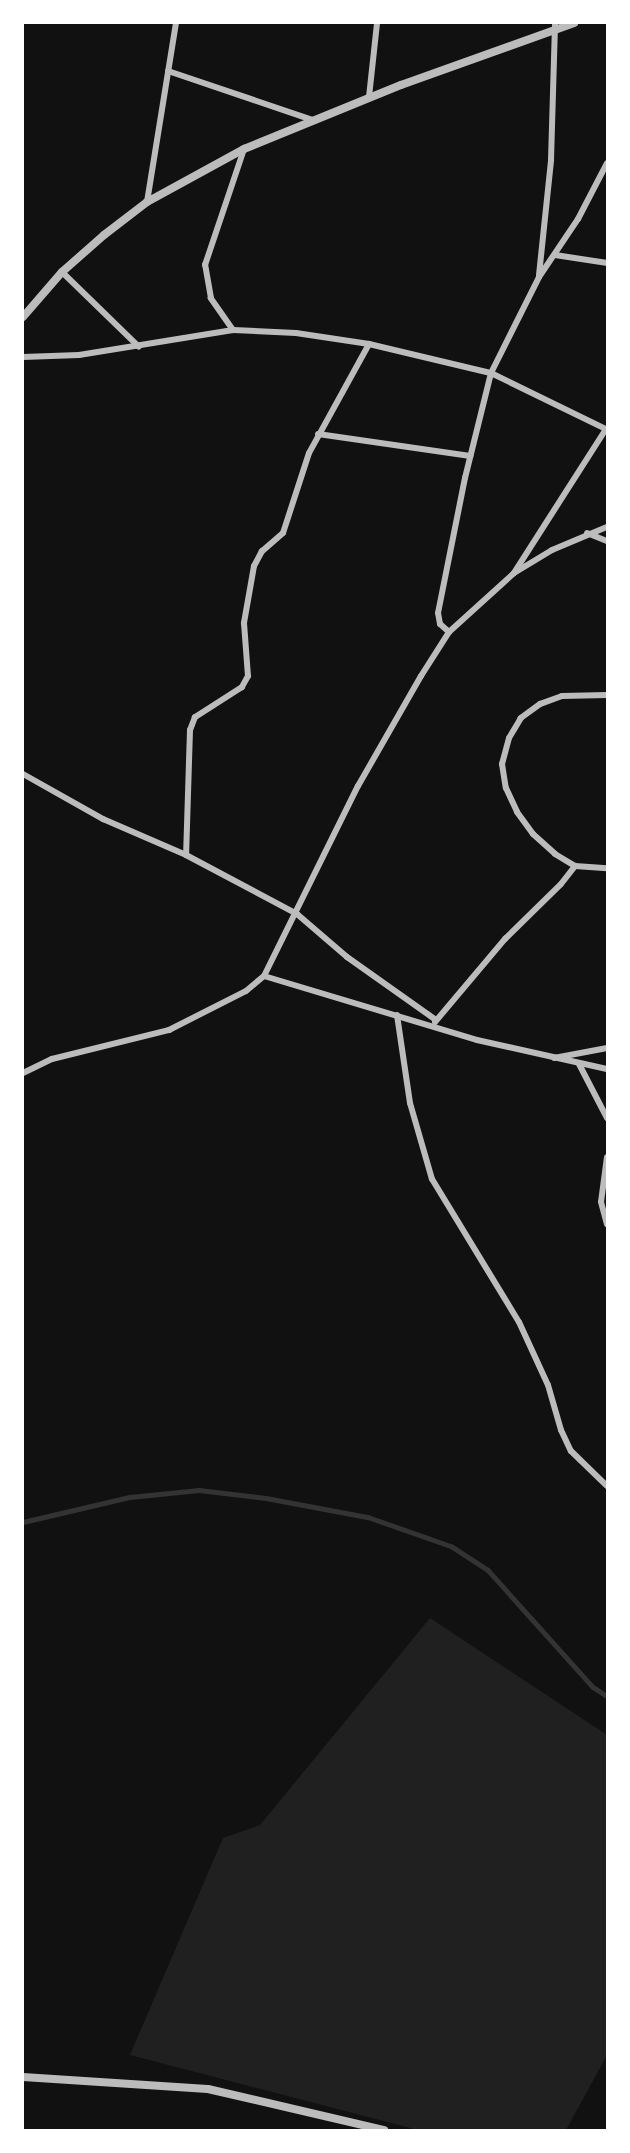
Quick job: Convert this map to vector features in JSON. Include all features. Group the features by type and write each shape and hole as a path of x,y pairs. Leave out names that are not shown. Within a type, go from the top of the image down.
{"street":[{"path":"148,202 176,23"},
{"path":"369,97 377,23"},
{"path":"23,317 62,272 148,202 244,149 369,97 555,27 574,23"},
{"path":"539,277 551,160 555,27"},
{"path":"168,71 313,120"},
{"path":"233,330 211,298 205,265 244,149"},
{"path":"449,632 440,624 439,613 470,456 491,373 539,277 594,192 607,163"},
{"path":"555,255 607,263"},
{"path":"62,272 139,347"},
{"path":"23,357 79,355 233,330 296,333 369,344 491,373 607,430 514,573"},
{"path":"186,855 190,730 195,717 242,687 247,676 244,622 254,566 262,551 283,533 318,434 369,344"},
{"path":"318,434 470,456"},
{"path":"23,1073 52,1059 169,1030 246,991 264,976 358,786 449,632 514,573 587,533 607,527"},
{"path":"587,533 607,541"},
{"path":"607,695 562,696 540,704 521,718 509,738 502,764 506,788 517,812 533,834 555,854 575,866 607,868"},
{"path":"23,774 103,819 186,855 297,914 347,957 435,1024"},
{"path":"435,1024 505,939 561,884 575,866"},
{"path":"264,976 552,1058 607,1069"},
{"path":"397,1015 410,1103 432,1179 519,1322 548,1385 561,1430 571,1451 607,1486"},
{"path":"552,1058 607,1048"},
{"path":"579,1064 607,1118"},
{"path":"607,1157 601,1202 607,1224"},
{"path":"23,2077 208,2089 384,2130"}],"shaded area":[{"path":"430,1618 607,1735 607,2055 566,2130 418,2130 130,2055 223,1838 260,1825"}],"waterway":[{"path":"23,1522 130,1497 199,1490 266,1498 368,1517 451,1546 488,1570 593,1687 607,1696"}]}
